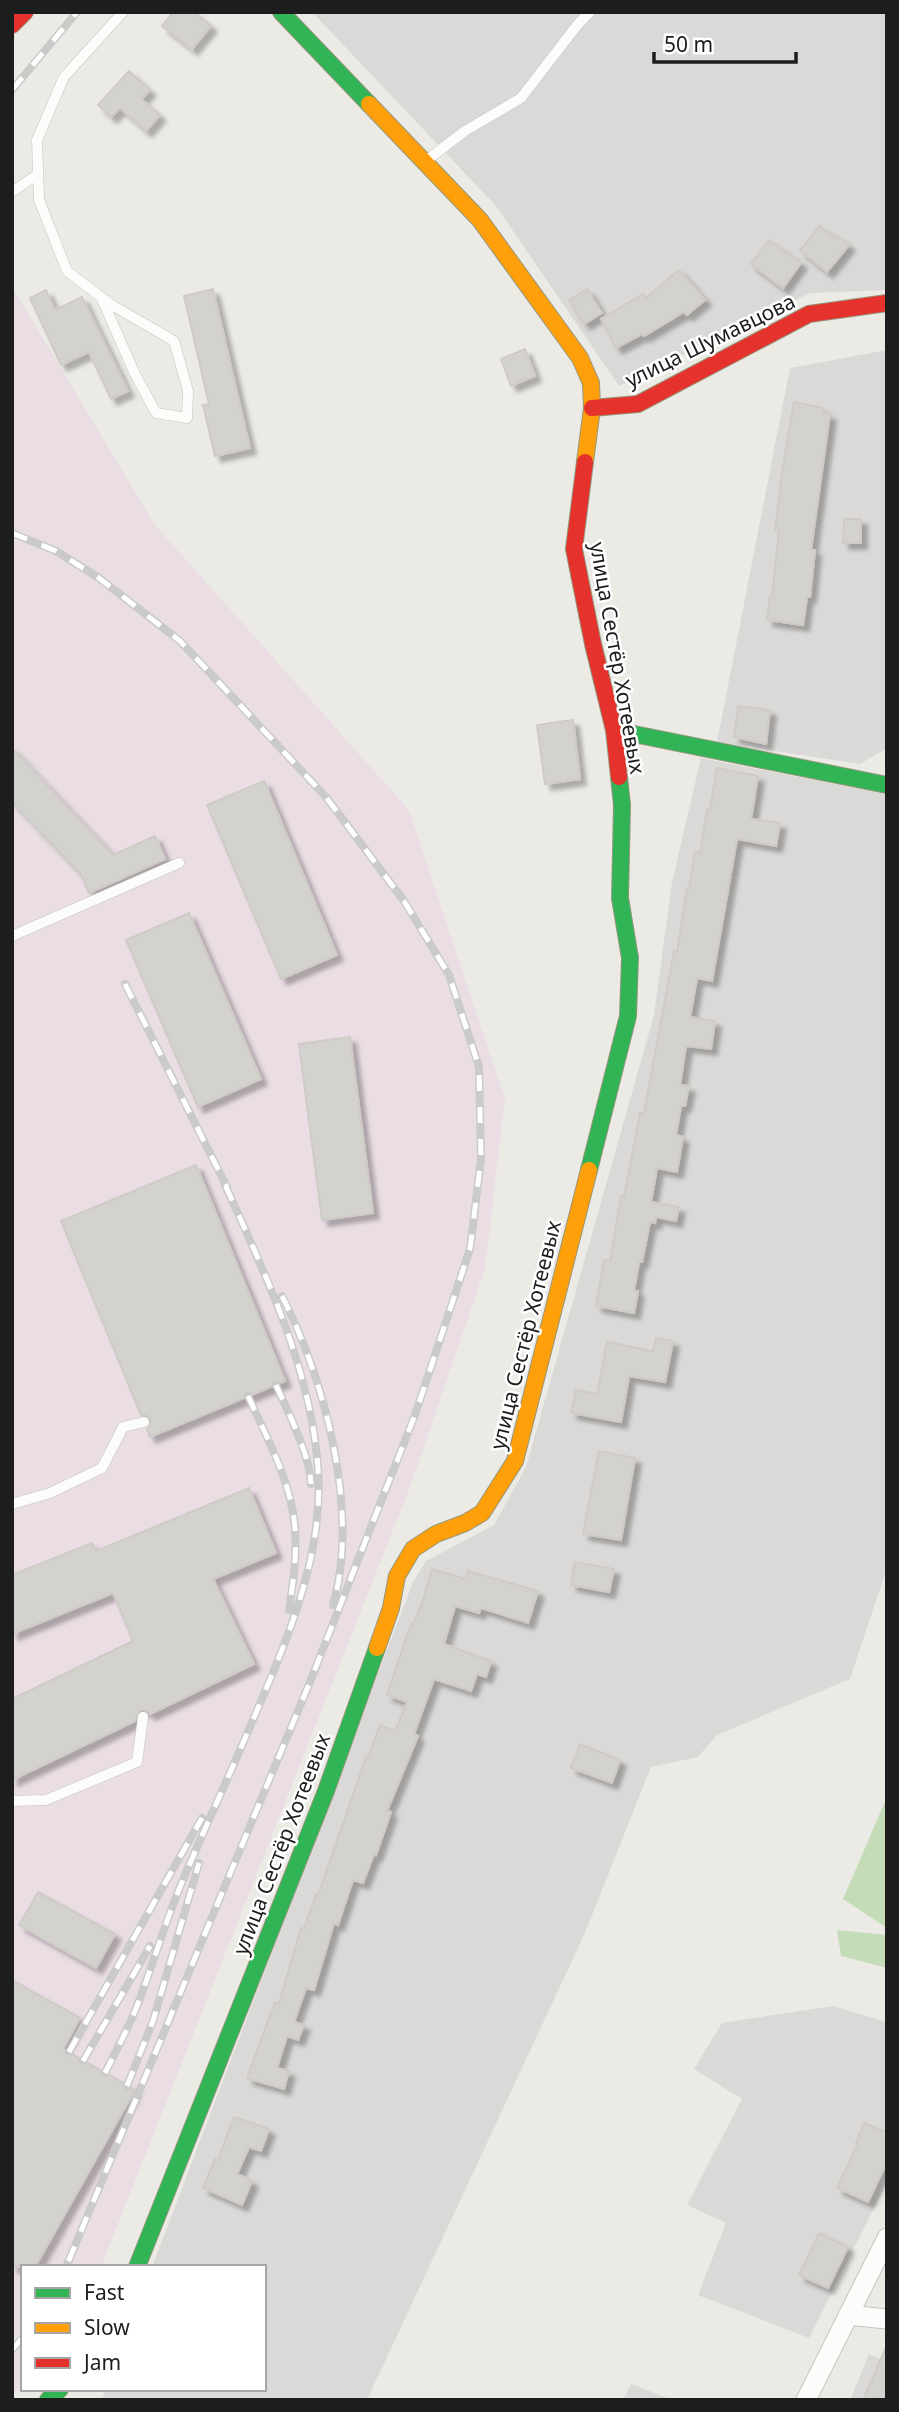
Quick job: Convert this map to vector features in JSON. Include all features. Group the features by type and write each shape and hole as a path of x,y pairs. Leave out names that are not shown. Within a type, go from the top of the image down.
{"street":[{"path":"12,25 25,12"},
{"name":"улица Сестёр Хотеевых","path":"138,2265 326,1791 391,1608 397,1576 413,1549 436,1534 466,1523 482,1513 515,1461 628,1016 630,958 620,898 622,805 614,730 574,549 592,408 591,383 580,358 480,220 281,12"},
{"name":"улица Шумавцова","path":"592,408 639,404 809,314 887,303"},
{"path":"614,730 887,785"},
{"path":"806,2400 887,2238"},
{"path":"848,2315 887,2319"}],"lane":[{"path":"101,297 135,374 156,412 187,418 188,391 174,341 101,297 67,271 39,200 37,141 64,77 123,12"},
{"path":"424,162 465,131 521,98 590,12"},
{"path":"12,192 38,174"},
{"path":"12,936 178,863"},
{"path":"12,1504 50,1493 102,1468 123,1427 144,1422"},
{"path":"12,1801 46,1800 137,1762 143,1717"}],"shaded area":[{"path":"312,12 887,12 887,290 810,293 619,386 496,206"},
{"path":"12,287 155,525 409,810 505,1099 485,1268 412,1482 102,2265 21,2265 21,2385 12,2396"},
{"path":"887,350 887,748 860,764 717,742 790,368"},
{"path":"701,758 887,794 887,1568 850,1679 717,1735 698,1757 651,1767 585,1933 367,2400 102,2400 105,2391 266,2391 266,2265 153,2265 413,1582 426,1561 494,1525 526,1467 654,1015 672,882"},
{"path":"833,2006 887,2022 887,2182 809,2338 698,2295 726,2223 687,2205 742,2099 694,2069 722,2023"},
{"path":"869,2354 887,2362 887,2400 850,2400"},
{"path":"631,2384 673,2400 623,2400"}],"green space":[{"path":"887,1797 887,1928 843,1899"},
{"path":"837,1930 887,1935 887,1968 841,1956"}],"building":[{"path":"173,12 194,12 211,26 192,49 162,26"},
{"path":"129,71 150,90 141,99 160,115 146,131 120,108 111,117 98,105"},
{"path":"820,226 849,245 827,272 800,250"},
{"path":"769,240 801,263 783,288 751,264"},
{"path":"679,270 705,300 687,315 684,312 644,336 642,334 616,348 601,319 643,294 646,298"},
{"path":"213,289 250,448 215,456 203,405 209,404 184,296"},
{"path":"587,289 602,313 584,324 569,300"},
{"path":"46,290 55,310 82,297 128,391 111,399 89,352 61,365 30,298"},
{"path":"525,349 535,376 511,386 501,359"},
{"path":"794,402 823,408 823,413 830,414 811,550 815,550 810,597 807,597 803,625 767,620 779,530 775,530 782,472"},
{"path":"844,519 861,519 861,543 843,543"},
{"path":"738,706 770,710 766,744 734,737"},
{"path":"573,720 580,779 545,784 537,725"},
{"path":"12,748 113,855 155,836 165,859 89,893 80,873 12,802"},
{"path":"717,768 758,776 751,819 780,823 776,846 737,839 712,981 697,978 690,1017 715,1021 711,1049 686,1046 680,1085 689,1086 685,1106 681,1106 676,1135 683,1137 677,1172 657,1168 651,1202 679,1207 676,1221 656,1217 655,1223 650,1222 642,1262 639,1262 634,1291 638,1291 634,1313 596,1306 604,1260 610,1261 621,1196 624,1197 640,1113 644,1113 674,951 677,952 687,888 695,852 700,853"},
{"path":"264,781 337,955 281,979 207,805"},
{"path":"189,913 261,1079 198,1107 126,940"},
{"path":"350,1037 373,1213 322,1220 299,1044"},
{"path":"196,1165 285,1381 150,1437 147,1429 151,1420 147,1415 141,1415 61,1221"},
{"path":"656,1338 673,1341 665,1382 629,1376 621,1422 571,1413 576,1390 597,1394 607,1342 653,1351"},
{"path":"599,1451 635,1458 621,1540 583,1534"},
{"path":"249,1488 276,1553 213,1579 254,1664 150,1714 140,1710 135,1721 12,1780 12,1699 133,1641 113,1593 12,1634 12,1575 92,1543 96,1551"},
{"path":"575,1562 614,1569 609,1592 571,1585"},
{"path":"432,1569 466,1579 468,1571 538,1591 528,1623 481,1608 479,1613 455,1606 444,1644 491,1661 486,1677 477,1674 471,1691 434,1679 414,1734 418,1736 387,1811 391,1812 376,1855 374,1854 363,1883 353,1880 338,1925 334,1923 314,1990 306,1988 294,2022 304,2025 298,2040 287,2036 277,2068 289,2071 284,2089 247,2078 275,2002 279,2003 301,1928 304,1929 316,1894 318,1895 366,1757 380,1725 395,1731 407,1702 387,1695"},
{"path":"580,1744 620,1760 612,1783 571,1768"},
{"path":"38,1892 115,1934 96,1968 19,1925"},
{"path":"12,1980 80,2018 63,2049 135,2090 36,2265 12,2267"},
{"path":"234,2117 269,2129 261,2151 249,2147 237,2174 252,2181 242,2205 203,2188 215,2159 218,2160"},
{"path":"864,2123 887,2133 887,2162 868,2202 837,2188 858,2143"},
{"path":"819,2233 848,2247 828,2288 799,2275"},
{"path":"887,2345 887,2400 863,2400"}],"railway":[{"path":"12,90 77,12"},
{"path":"12,533 56,551 99,578 180,641 326,797 404,901 449,975 479,1067 481,1159 470,1249 415,1415 310,1682 67,2265"},
{"path":"125,984 227,1187"},
{"path":"105,2073 133,2015 180,1887 282,1651 302,1592 316,1531 318,1469 306,1394 283,1321 223,1180"},
{"path":"282,1296 312,1367 334,1448 342,1529 340,1569 333,1605"},
{"path":"276,1385 303,1447 311,1484"},
{"path":"248,1396 278,1461 293,1512 295,1549 289,1610"},
{"path":"69,2052 202,1818"},
{"path":"127,2086 153,2021 199,1863"},
{"path":"83,2061 150,1946"},
{"path":"12,2350 21,2339"}],"traffic: fast":[{"path":"281,12 369,104"},
{"path":"614,730 887,785"},
{"path":"589,1170 628,1016 630,958 620,898 622,805 619,777"},
{"path":"138,2265 326,1791 377,1648"},
{"path":"48,2400 58,2391"}],"traffic: slow":[{"path":"369,104 480,220 580,358 591,383 592,408 585,462"},
{"path":"377,1648 391,1608 397,1576 413,1549 436,1534 482,1513 515,1461 589,1170"}],"traffic: jam":[{"path":"12,25 25,12"},
{"path":"592,408 638,404 809,314 887,303"},
{"path":"585,462 574,549 614,730 619,777"}]}
